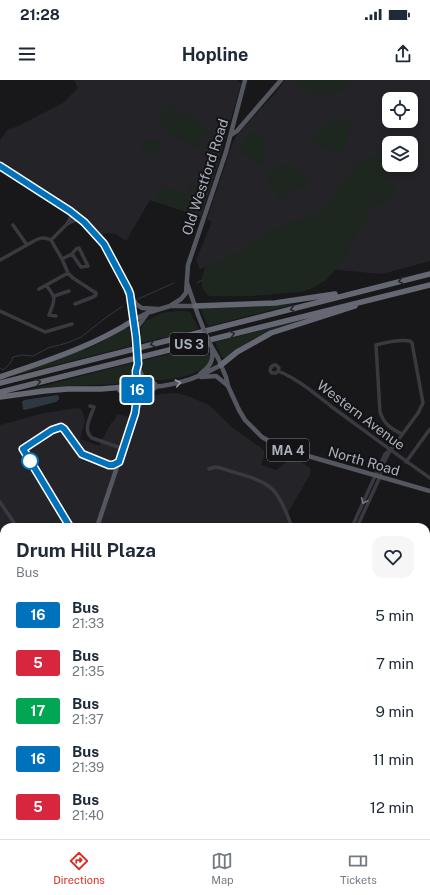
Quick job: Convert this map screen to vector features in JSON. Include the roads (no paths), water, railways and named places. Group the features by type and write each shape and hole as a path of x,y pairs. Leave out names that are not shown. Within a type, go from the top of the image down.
{"highway":[{"name":"US 3","path":"0,383 430,274"},
{"name":"US 3","path":"0,392 430,285"},
{"path":"195,306 275,303 311,299 371,288"},
{"path":"221,365 237,352 271,333 344,310 377,297"},
{"path":"0,377 89,345 134,320"},
{"path":"0,397 50,390 138,386"},
{"path":"108,388 125,390 130,393 135,401 135,413"}],"main road":[{"name":"Old Westford Road","path":"170,306 179,301 185,295 190,258 231,135 245,80"},
{"path":"231,135 237,131 281,80"},
{"path":"0,166 80,218 92,229 104,244 130,294 139,306 146,309 158,309"},
{"name":"Old Westford Road","path":"187,282 195,306"},
{"path":"130,294 140,372 144,379 150,383 160,386"},
{"path":"134,320 147,313 170,306 195,306"},
{"name":"MA 4","path":"195,306 202,326 221,365"},
{"path":"137,340 138,326 147,313"},
{"path":"195,378 211,364 213,357 212,347"},
{"path":"98,523 135,413 138,386 136,371 138,364"},
{"path":"195,378 221,365"},
{"name":"North Road","path":"221,365 228,386 245,420 268,441 282,448 301,454 430,491"},
{"path":"138,386 160,386 195,378 216,376 228,386"},
{"path":"135,413 145,394 160,386"}],"street":[{"path":"51,240 67,224 73,213"},
{"path":"67,224 80,218"},
{"path":"13,225 27,245"},
{"path":"0,260 41,238 45,237 51,240 68,273 96,293 93,297 75,304"},
{"path":"62,259 72,254 79,248 88,266 81,267 72,254"},
{"path":"39,289 68,273"},
{"path":"46,286 54,296 54,301 49,315 56,316"},
{"path":"54,296 69,290"},
{"path":"0,311 45,332 72,324"},
{"path":"359,523 380,477 382,468 390,450 418,413 423,403 414,352 410,340 388,342 376,345 380,412 383,420 390,428 402,434"},
{"name":"Western Avenue","path":"278,371 286,374 303,385 406,462 430,478"},
{"path":"90,406 94,407 87,430 88,435 92,438 124,449"},
{"path":"406,462 428,434 430,429"},
{"path":"354,523 373,484 375,475 385,454 390,450"},
{"path":"209,468 221,468 260,481 269,486 282,502 290,523"},
{"path":"0,502 14,523"}],"waterway":[{"path":"197,283 202,280"},
{"path":"138,299 174,283"},
{"path":"0,368 3,370 5,369 13,357 22,355 33,356 48,348 67,343 81,337 123,306"}]}
